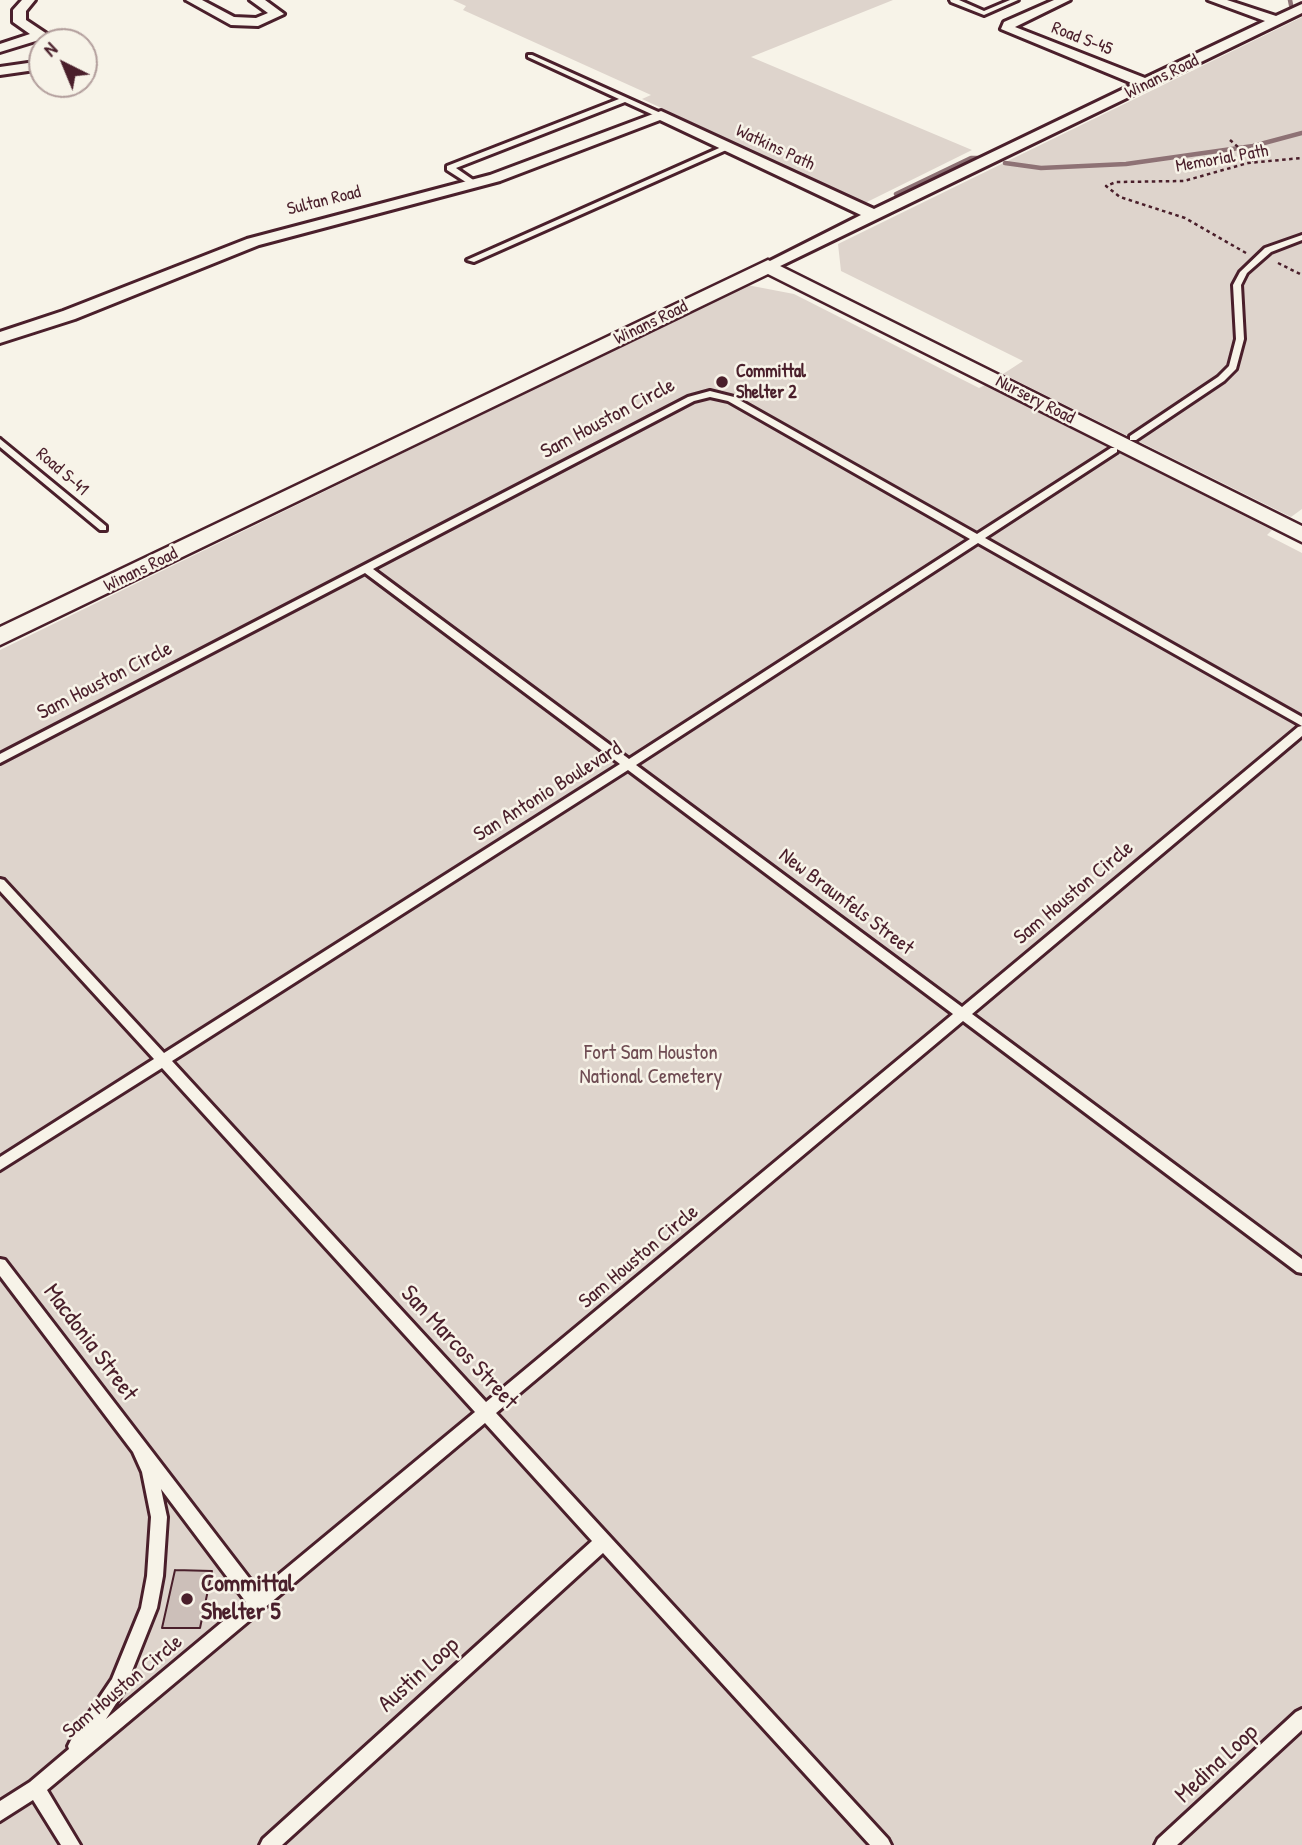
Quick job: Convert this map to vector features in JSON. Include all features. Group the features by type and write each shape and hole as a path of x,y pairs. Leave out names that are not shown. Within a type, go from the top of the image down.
{"street":[{"path":"29,0 19,10 20,22 29,28"},
{"path":"192,0 232,21 258,22 278,14 256,0"},
{"name":"Road S-45","path":"1064,0 1009,25 1008,29 1147,84"},
{"path":"1214,0 1276,20"},
{"name":"Winans Road","path":"0,637 1302,8"},
{"path":"0,48 28,43"},
{"path":"0,71 28,67"},
{"name":"Watkins Path","path":"661,115 874,215"},
{"name":"Sultan Road","path":"0,338 253,242 475,184 661,115"},
{"name":"Nursery Road","path":"768,266 1302,534"}],"lane":[{"path":"953,0 984,13 1015,0"},
{"path":"530,56 661,115"},
{"path":"475,184 450,168 625,99"},
{"path":"471,260 729,147"},
{"path":"1133,438 1221,379 1233,366 1240,339 1237,285 1259,257 1302,237"},
{"name":"Sam Houston Circle","path":"0,759 691,399 710,394 731,399 1302,722"},
{"name":"Road S-41","path":"0,442 103,528"},
{"name":"San Antonio Boulevard","path":"0,1164 160,1059 629,764 1114,450"},
{"name":"New Braunfels Street","path":"366,569 1302,1267"},
{"name":"Sam Houston Circle","path":"0,1812 36,1788 1302,730"},
{"name":"San Marcos Street","path":"0,883 487,1411 603,1542 882,1845"},
{"name":"Macdonia Street","path":"0,1265 257,1602"},
{"name":"Macdonia Street","path":"36,1788 75,1749 97,1721 118,1685 149,1608 155,1576 159,1517 150,1472 140,1450"},
{"name":"Austin Loop","path":"269,1845 603,1542"},
{"name":"Medina Loop","path":"1164,1845 1302,1718"},
{"path":"36,1788 71,1845"}],"path":[{"path":"1230,140 1255,163"},
{"name":"Memorial Path","path":"1259,257 1185,219 1111,193 1106,186 1116,182 1192,180 1255,163 1302,158"},
{"path":"1259,257 1302,275"}],"green space":[{"path":"453,0 893,0 751,57 972,150 865,203 642,99 651,95 463,10 466,6"},
{"path":"1302,17 1302,509 1291,517 1003,374 1023,361 841,271 838,244"},
{"name":"Fort Sam Houston National Cemetery","path":"747,285 794,294 979,388 985,385 1272,530 1267,535 1302,553 1302,1845 0,1845 0,650"}],"building":[{"name":"Committal Shelter 5","path":"175,1570 212,1571 200,1628 162,1628"}],"waterway":[{"path":"1290,0 1291,5"},
{"path":"1005,163 1041,168 1126,164 1253,146 1302,133"},
{"path":"896,194 971,158 978,158"}],"place":[{"name":"Committal Shelter 2","path":"722,382"},
{"name":"Committal Shelter 5","path":"187,1599"}]}
